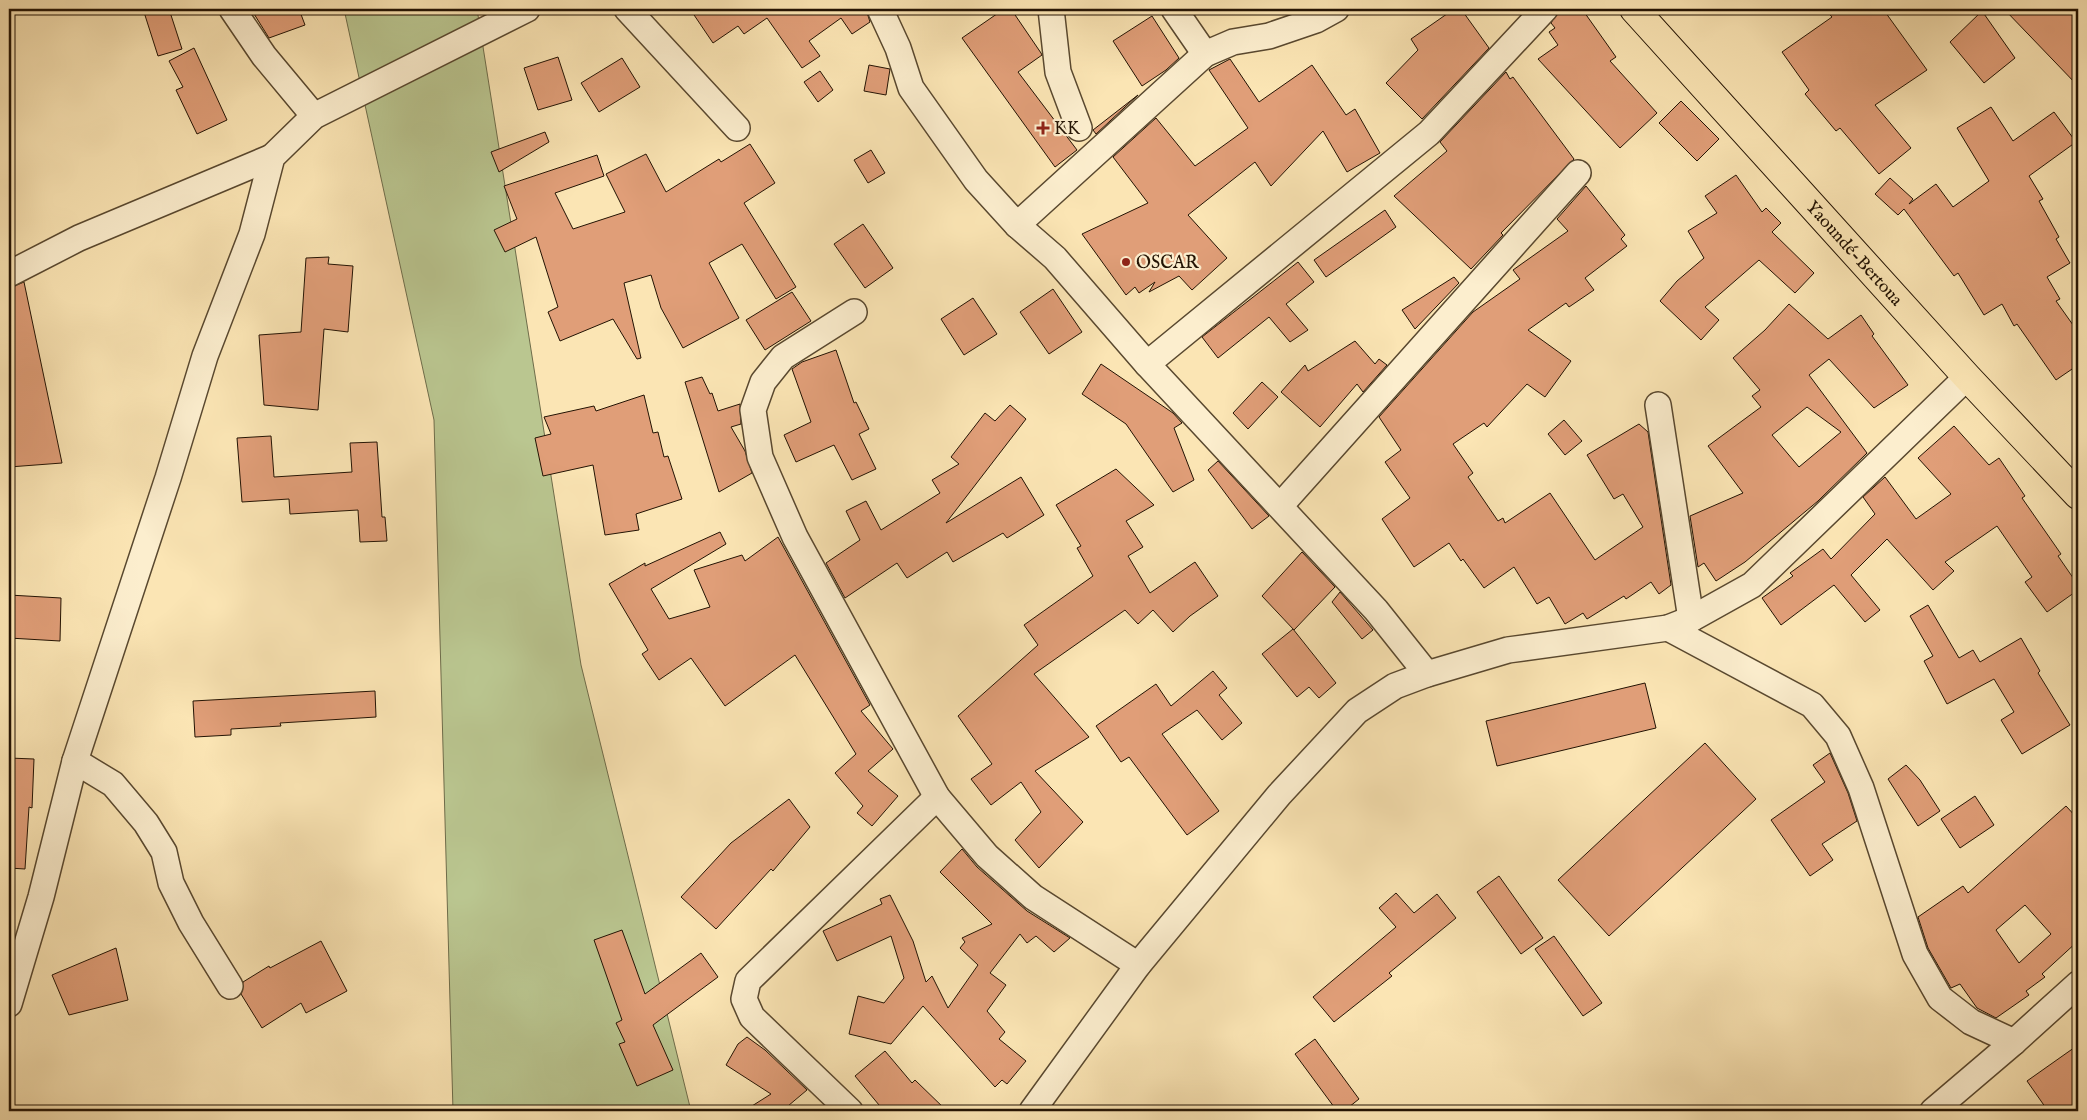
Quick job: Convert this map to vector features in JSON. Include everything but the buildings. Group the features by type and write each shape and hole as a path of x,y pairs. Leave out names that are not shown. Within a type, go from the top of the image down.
{"highway":[{"name":"Yaoundé-Bertoua","path":"1640,11 1967,377 2078,495"}],"street":[{"path":"232,9 264,56 314,116"},
{"path":"9,274 79,238 272,157 314,116 527,9"},
{"path":"627,9 737,128"},
{"path":"880,9 898,48 911,88 976,180 1017,225 1055,258 1147,364 1376,610 1427,674"},
{"path":"1051,9 1058,72 1080,128"},
{"path":"1174,9 1205,54"},
{"path":"1017,225 1205,54 1233,42 1269,36 1316,20 1336,9"},
{"path":"1147,364 1429,133 1545,9"},
{"path":"9,1004 42,897 74,761 168,478 205,356 252,234 272,157"},
{"path":"1280,506 1578,173"},
{"path":"854,312 783,357 763,382 753,410 760,457 795,537 937,797 987,856 1033,897 1138,965"},
{"path":"1032,1111 1138,965 1279,794 1357,711 1395,686 1427,674 1508,650 1668,628 1691,619 1752,584 1967,377"},
{"path":"1658,404 1691,619"},
{"path":"1668,628 1812,705 1838,736 1862,788 1915,954 1940,998 1971,1022 2014,1042"},
{"path":"74,761 113,784 146,823 164,852 171,883 191,923 230,986"},
{"path":"850,1111 752,1018 744,999 748,981 937,797"},
{"path":"1933,1111 2078,984"}],"green space":[{"path":"344,9 477,9 581,665 691,1111 453,1111 434,420"}],"place":[{"name":"KK","path":"1043,128"},
{"name":"OSCAR","path":"1126,262"}]}
